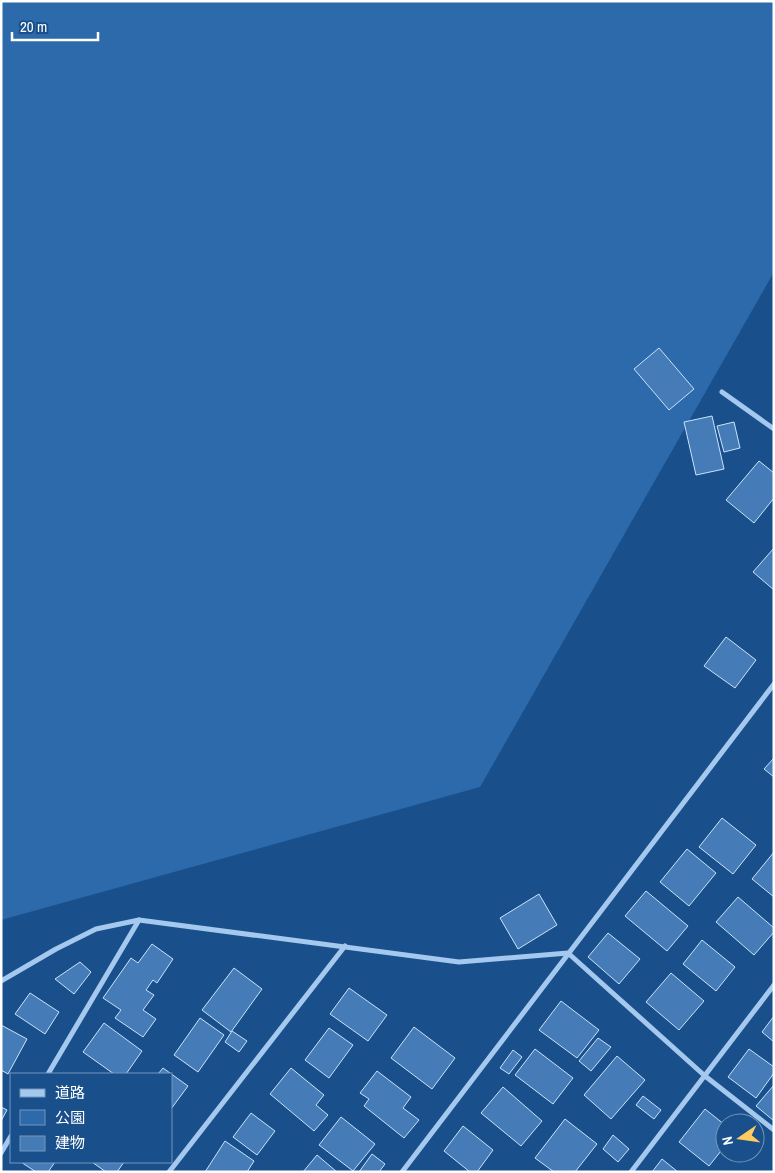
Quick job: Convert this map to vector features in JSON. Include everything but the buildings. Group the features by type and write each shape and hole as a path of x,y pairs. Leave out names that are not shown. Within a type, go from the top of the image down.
{"street":[{"path":"722,392 774,429"},
{"path":"402,1172 774,684"},
{"path":"49,1073 139,920"},
{"path":"1,981 56,949 96,929 139,920 459,962 568,953 705,1076 774,1130"},
{"path":"169,1172 345,946"},
{"path":"631,1172 774,985"},
{"path":"1,1152 10,1138"}],"green space":[{"path":"1,1 774,1 774,272 480,787 1,920"}]}
